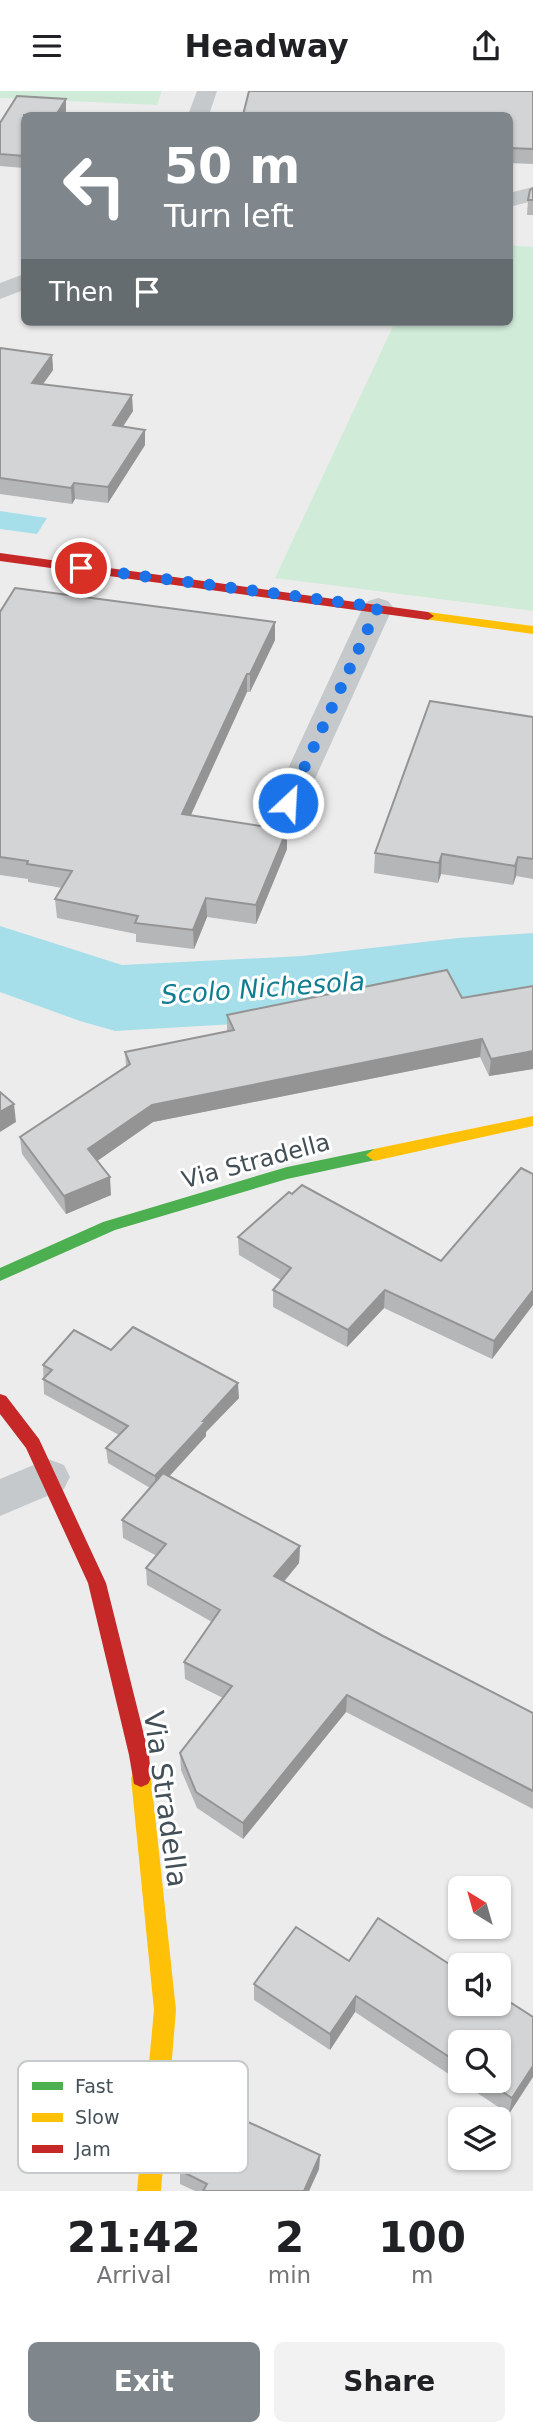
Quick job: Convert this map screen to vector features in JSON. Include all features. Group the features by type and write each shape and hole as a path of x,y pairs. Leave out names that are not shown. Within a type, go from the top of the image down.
{"street":[{"path":"200,112 207,91"},
{"path":"513,199 533,194"},
{"path":"0,292 21,282"},
{"path":"0,557 533,630"},
{"path":"288,803 378,607"},
{"name":"Via Stradella","path":"0,1275 109,1226 286,1173 533,1121"},
{"name":"Via Stradella","path":"0,1401 33,1444 97,1583 139,1755 165,2010 160,2061"},
{"path":"0,1498 48,1477"},
{"name":"Via Stradella","path":"149,2191 151,2173"}],"green space":[{"path":"0,91 162,91 157,105 0,98"},
{"path":"513,245 533,247 533,611 275,578 393,326 513,326"}],"water":[{"path":"0,511 47,518 37,534 0,529"}],"building":[{"path":"249,91 533,91 533,149 513,148 513,112 244,112"},
{"path":"17,96 66,99 58,112 21,112 21,156 0,154 0,123"},
{"path":"533,188 533,200 528,200 530,190"},
{"path":"0,348 52,355 32,383 132,395 113,425 145,430 108,487 74,483 71,488 0,478"},
{"path":"15,588 275,622 250,674 247,674 182,814 287,830 256,905 206,898 193,930 135,923 138,916 55,899 72,871 0,857 0,612"},
{"path":"430,701 533,717 533,859 518,857 515,866 442,854 439,863 375,853"},
{"path":"447,970 462,998 533,986 533,1051 491,1059 482,1039 152,1105 88,1149 110,1177 64,1196 20,1137 130,1064 125,1052 234,1030 227,1015"},
{"path":"0,1092 14,1104 0,1112"},
{"path":"521,1168 533,1174 533,1290 494,1341 385,1290 348,1330 273,1290 291,1268 238,1237 289,1192 292,1194 302,1185 441,1261"},
{"path":"133,1327 238,1383 155,1476 106,1448 128,1426 43,1379 52,1370 43,1365 74,1330 111,1350"},
{"path":"163,1473 300,1546 274,1576 533,1713 533,1791 347,1695 243,1823 196,1792 180,1753 232,1686 184,1662 220,1610 146,1568 166,1544 122,1520"},
{"path":"378,1918 448,1963 448,2016 511,2016 511,2003 533,2017 533,2066 512,2098 504,2093 511,2093 511,2030 448,2030 448,2056 356,1996 330,2034 254,1984 296,1927 349,1961"},
{"path":"248,2122 320,2155 304,2191 203,2191 207,2184 185,2173 248,2173"}],"waterway":[{"name":"Scolo Nichesola","path":"0,957 115,998 302,988 458,970 533,965"}],"traffic: fast":[{"path":"0,1275 109,1226 287,1173 374,1155"}],"traffic: slow":[{"path":"428,616 533,630"},
{"path":"374,1155 533,1121"},
{"path":"141,1778 165,2010 160,2061"},
{"path":"149,2191 151,2173"}],"traffic: jam":[{"path":"0,557 428,616"},
{"path":"0,1401 33,1444 97,1583 139,1755 141,1778"}],"route":[{"path":"81,568 378,607 288,803"}]}
